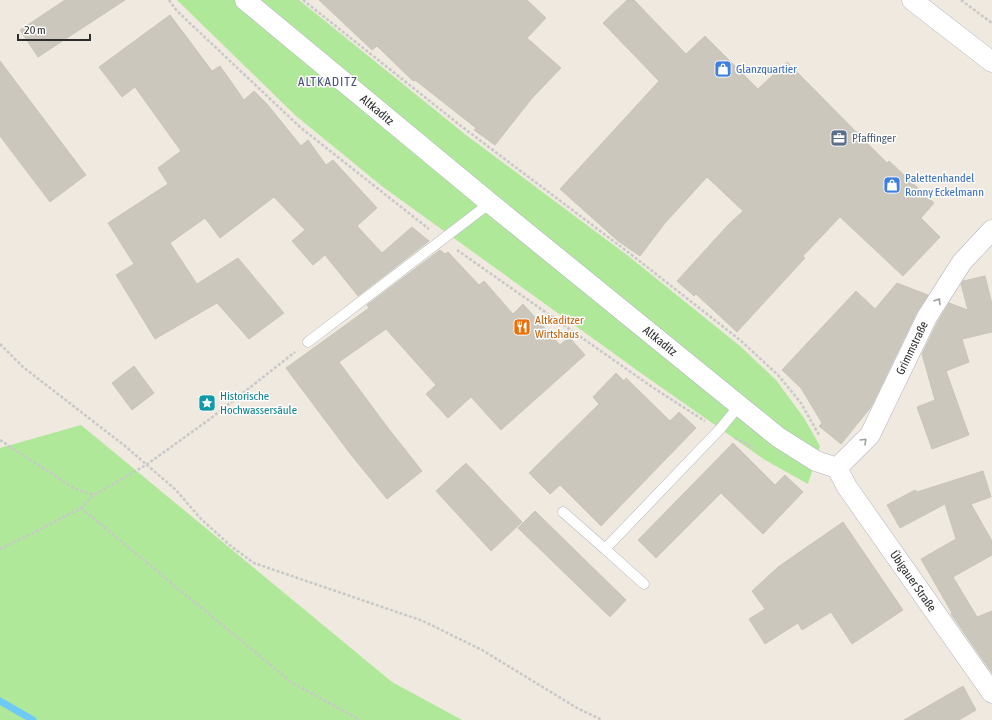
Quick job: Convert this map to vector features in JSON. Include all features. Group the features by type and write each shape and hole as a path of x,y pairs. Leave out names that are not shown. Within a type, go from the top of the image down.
{"street":[{"name":"Altkaditz","path":"245,0 490,203 739,406 778,437 816,461 831,466"},
{"path":"912,0 992,62"},
{"name":"Grimmstraße","path":"831,466 870,435 927,317 962,262 992,230"},
{"name":"Übigauer Straße","path":"831,466 992,693"}],"lane":[{"path":"308,342 490,203"},
{"path":"605,549 720,430 739,406"},
{"path":"563,512 644,584"}],"path":[{"path":"169,0 177,11 301,128 442,240 652,387 720,430 754,448 778,437"},
{"path":"303,0 461,126 740,340 778,375 801,403 822,442 831,466"},
{"path":"962,0 992,23"},
{"path":"0,549 81,508 94,495 146,464 210,419 308,342"},
{"path":"0,344 23,367 146,464 176,490 201,519 232,548 254,563 424,621 482,650 577,708 602,720"},
{"path":"0,440 75,489 94,495"},
{"path":"81,508 291,682 360,720"}],"green space":[{"path":"177,0 299,0 466,135 627,255 740,346 776,380 804,418 820,446 808,484 765,460 645,376 383,187 295,115"},
{"path":"81,425 392,682 462,720 0,720 0,448"}],"building":[{"path":"65,0 125,0 38,57 20,30"},
{"path":"319,0 527,0 546,18 527,38 561,68 533,97 495,145 474,130 476,128 415,80 413,81 377,46 372,50"},
{"path":"627,0 634,0 686,54 705,36 758,89 787,62 887,163 889,161 934,203 921,218 940,237 903,276 840,217 803,256 805,258 737,332 696,294 694,296 677,281 728,225 743,211 707,177 665,223 640,256 618,241 560,189 659,81 603,23"},
{"path":"170,15 212,71 220,66 244,100 254,91 267,104 301,146 308,140 326,165 333,160 377,208 357,226 382,253 412,227 429,241 358,296 325,255 313,265 292,241 305,230 274,197 220,238 205,218 170,243 197,284 238,258 284,313 249,339 217,303 155,339 116,275 134,264 108,223 168,184 158,168 181,151 135,87 122,97 99,67"},
{"path":"0,61 86,175 50,202 0,136"},
{"path":"440,250 445,254 448,252 479,285 484,281 513,314 523,304 560,345 569,337 585,355 501,430 471,397 448,418 426,394 436,385 386,329 339,362 422,471 387,499 352,456 286,368 369,308 367,305"},
{"path":"985,276 992,304 992,332 962,339 969,362 946,371 969,435 932,449 917,407 935,400 922,354 937,323 949,303 968,310 961,284 963,281"},
{"path":"897,283 928,295 917,312 871,407 841,444 819,426 822,423 801,388 782,370 856,291 875,309"},
{"path":"134,366 154,393 132,410 112,383"},
{"path":"616,373 624,381 626,378 670,421 679,412 696,428 601,526 560,485 550,494 529,473 599,404 593,397"},
{"path":"733,443 775,485 785,475 803,492 763,534 721,493 656,558 638,540"},
{"path":"466,463 522,522 491,551 436,491"},
{"path":"983,471 991,497 971,504 992,541 992,555 953,577 977,617 992,611 992,673 951,614 952,613 921,559 956,539 945,504 900,528 887,505 915,490 917,492"},
{"path":"535,511 626,600 610,617 518,528"},
{"path":"843,522 903,610 852,644 831,612 802,630 798,623 765,644 749,619 765,609 752,591 778,567"},
{"path":"963,686 976,710 959,720 904,720"}],"waterway":[{"path":"0,701 33,720"}],"place":[{"name":"Glanzquartier","path":"723,69"},
{"name":"Pfaffinger","path":"839,138"},
{"name":"Palettenhandel Ronny Eckelmann","path":"892,185"},
{"name":"Altkaditzer Wirtshaus","path":"522,327"},
{"name":"Historische Hochwassersäule","path":"207,403"}],"district":[{"name":"ALTKADITZ","path":"328,81"}]}
